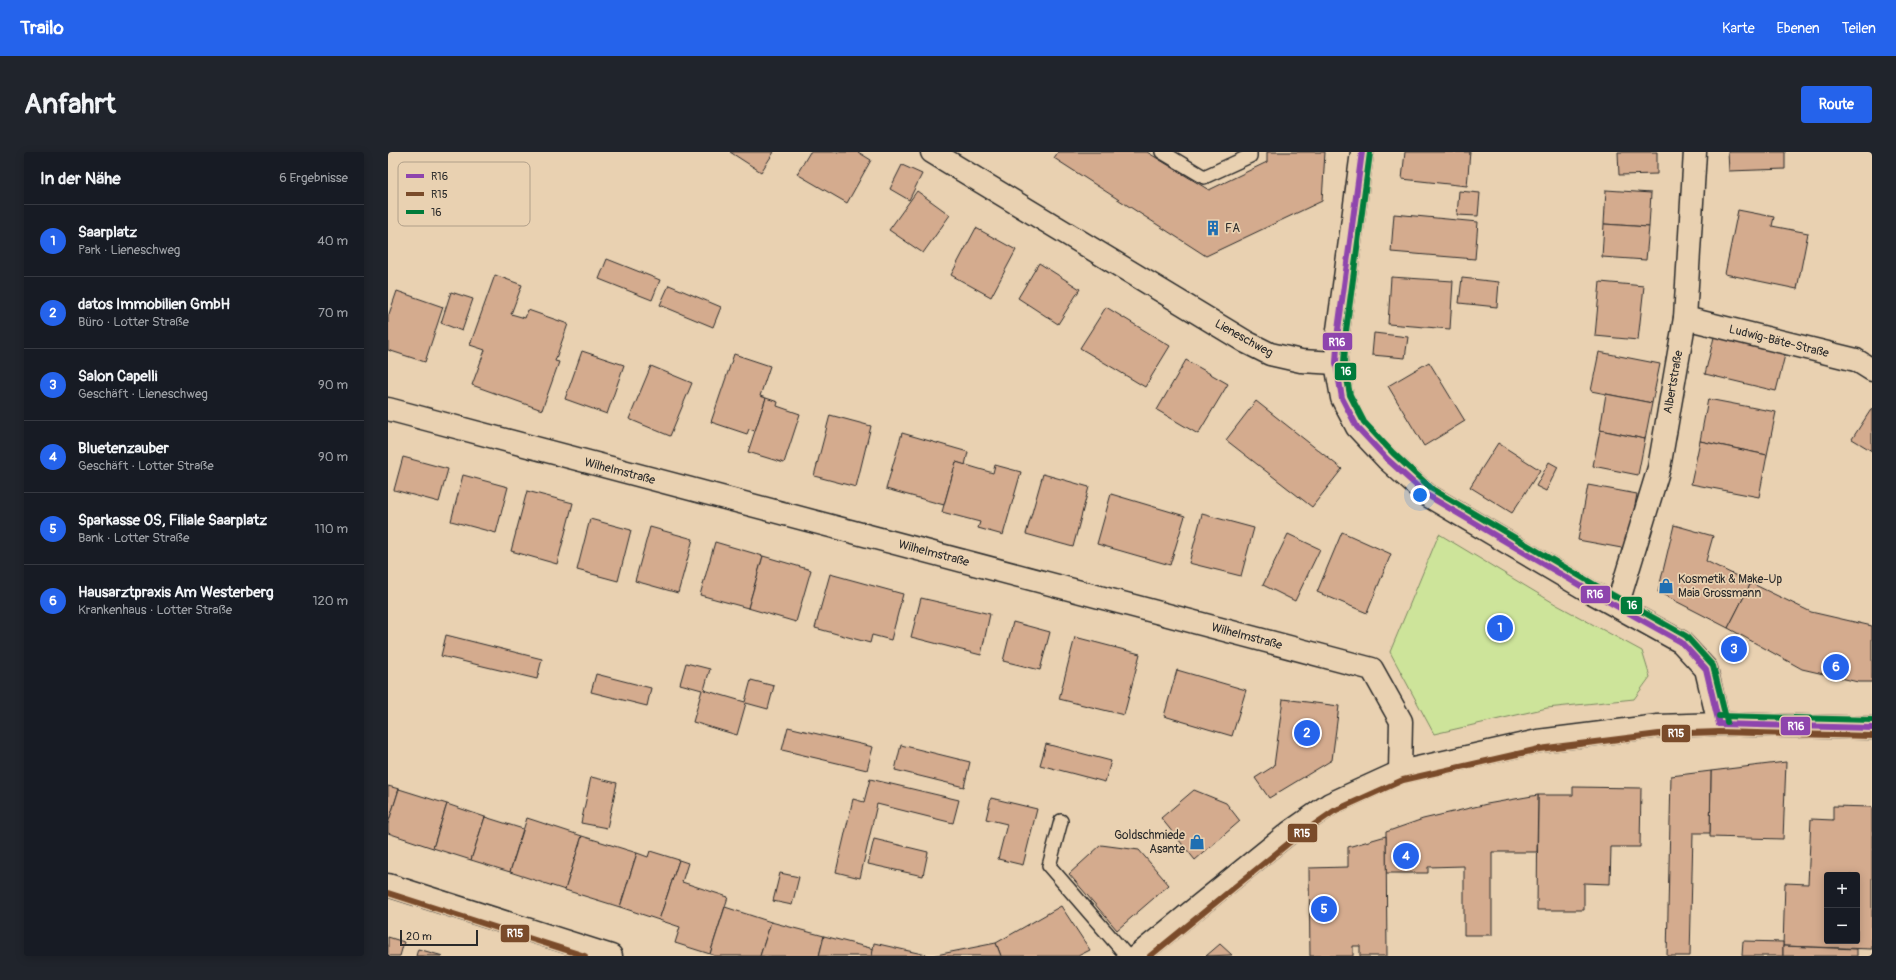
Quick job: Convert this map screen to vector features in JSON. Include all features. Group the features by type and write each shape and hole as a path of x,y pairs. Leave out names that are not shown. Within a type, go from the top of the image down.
{"street":[{"name":"Lieneschweg","path":"932,152 1246,342 1270,354 1285,358 1301,361 1336,363"},
{"path":"1362,152 1338,330 1336,363 1342,398 1357,427 1387,459 1427,495 1681,642 1706,669 1719,724"},
{"name":"Albertstraße","path":"1617,606 1659,468 1685,318 1695,152"},
{"name":"Ludwig-Bäte-Straße","path":"1685,318 1856,360 1872,370"},
{"name":"Wilhelmstraße","path":"388,409 1372,669 1401,721 1400,772"},
{"path":"1137,956 1290,832 1330,804 1400,772 1538,741 1658,726 1719,724 1872,728"},
{"path":"388,885 611,956"}],"lane":[{"path":"1162,152 1204,177 1250,156 1250,152"},
{"path":"1061,821 1049,866 1128,956"}],"green space":[{"path":"1439,534 1557,605 1642,651 1650,677 1634,699 1547,708 1434,734 1390,652"}],"building":[{"path":"730,152 774,152 761,172"},
{"path":"810,152 858,152 871,160 847,203 797,174"},
{"name":"FA","path":"1058,152 1147,152 1209,190 1267,162 1267,152 1325,152 1322,201 1206,256 1054,158"},
{"path":"1405,152 1470,152 1467,186 1402,179"},
{"path":"1618,152 1657,152 1657,174 1619,175"},
{"path":"1728,152 1785,152 1785,169 1729,171"},
{"path":"902,165 922,174 909,200 890,189"},
{"path":"1606,190 1651,193 1649,227 1604,224"},
{"path":"917,191 950,215 923,253 889,230"},
{"path":"1459,191 1480,193 1478,216 1457,215"},
{"path":"1738,210 1774,217 1772,226 1808,233 1797,289 1725,274"},
{"path":"1394,214 1478,222 1475,259 1391,252"},
{"path":"1604,224 1649,227 1646,260 1602,257"},
{"path":"976,228 1016,250 991,297 951,275"},
{"path":"607,259 660,280 652,300 599,279"},
{"path":"1039,263 1080,289 1058,324 1018,298"},
{"path":"495,275 522,285 511,314 525,318 528,310 568,324 555,361 559,362 542,410 472,385 485,350 470,345"},
{"path":"1391,277 1453,281 1450,329 1388,324"},
{"path":"1462,278 1499,282 1497,307 1459,303"},
{"path":"1600,282 1644,286 1638,340 1595,336"},
{"path":"669,285 721,307 713,327 660,305"},
{"path":"397,291 443,307 425,362 388,350 388,317"},
{"path":"451,292 473,299 462,331 441,323"},
{"path":"1106,307 1170,346 1145,387 1080,348"},
{"path":"1374,333 1408,337 1405,358 1372,355"},
{"path":"1715,333 1786,351 1776,391 1705,374"},
{"path":"582,351 624,365 607,414 565,399"},
{"path":"1599,352 1660,364 1652,403 1591,391"},
{"path":"734,354 770,366 760,396 766,398 755,431 749,429 747,434 711,422"},
{"path":"1186,360 1228,384 1198,434 1157,410"},
{"path":"1429,362 1465,421 1424,446 1388,386"},
{"path":"651,366 692,383 670,436 629,419"},
{"path":"1606,394 1652,403 1645,439 1600,430"},
{"path":"766,398 778,402 777,406 800,414 784,463 748,452"},
{"path":"1708,399 1776,412 1767,455 1700,441"},
{"path":"1256,401 1342,469 1312,507 1226,440"},
{"path":"1872,408 1872,451 1852,439"},
{"path":"830,415 871,426 856,487 814,476"},
{"path":"1600,430 1645,439 1638,475 1593,466"},
{"path":"902,433 968,452 965,465 956,462 944,505 886,489"},
{"path":"1700,441 1767,455 1759,497 1691,484"},
{"path":"1498,443 1540,470 1512,513 1470,487"},
{"path":"403,457 448,469 439,502 394,490"},
{"path":"956,462 993,473 995,465 1021,472 1003,535 978,528 980,522 942,512"},
{"path":"1549,462 1558,467 1546,491 1536,486"},
{"path":"1043,474 1089,487 1073,547 1026,534"},
{"path":"463,475 508,487 496,533 451,521"},
{"path":"1588,485 1637,494 1627,549 1578,540"},
{"path":"527,491 573,503 557,564 511,551"},
{"path":"1111,494 1185,516 1170,565 1097,544"},
{"path":"1202,514 1254,528 1241,576 1189,563"},
{"path":"590,519 631,530 618,581 577,570"},
{"path":"1674,525 1713,536 1706,561 1751,583 1728,628 1658,592"},
{"path":"650,527 693,539 678,593 635,581"},
{"path":"1342,532 1391,554 1367,613 1317,592"},
{"path":"1288,534 1320,549 1295,601 1263,585"},
{"path":"715,542 763,556 748,608 700,595"},
{"path":"763,556 811,570 796,622 748,608"},
{"path":"830,574 903,594 891,640 872,635 870,643 815,628"},
{"path":"1751,583 1811,612 1872,626 1872,682 1858,682 1802,669 1728,628"},
{"path":"921,598 990,614 981,655 911,637"},
{"path":"1013,622 1050,632 1040,670 1003,661"},
{"path":"446,635 542,659 537,679 441,656"},
{"path":"1075,637 1140,654 1124,715 1059,699"},
{"path":"686,663 710,669 704,690 745,702 751,680 774,686 768,709 746,703 737,735 693,722 702,690 680,684"},
{"path":"1177,670 1246,690 1232,736 1164,716"},
{"path":"596,674 651,688 647,706 591,692"},
{"path":"1283,699 1339,706 1332,760 1269,798 1255,778 1274,766"},
{"path":"788,727 873,747 867,770 782,750"},
{"path":"1046,744 1111,761 1105,782 1040,765"},
{"path":"901,745 970,762 964,787 895,770"},
{"path":"1786,762 1783,839 1710,837 1711,771"},
{"path":"1711,771 1710,833 1693,833 1690,956 1667,956 1671,776"},
{"path":"591,777 617,783 607,828 581,823"},
{"path":"870,779 959,800 953,823 877,804 860,878 836,872 853,799 864,802"},
{"path":"388,786 399,789 388,824"},
{"path":"1573,787 1641,788 1640,847 1611,847 1610,884 1584,883 1584,910 1537,910 1538,795 1573,795"},
{"path":"399,789 447,804 433,848 388,833 388,824"},
{"path":"1194,790 1226,803 1240,821 1195,860 1161,818"},
{"path":"1538,795 1537,852 1492,852 1492,935 1464,935 1464,866 1428,867 1428,873 1386,873 1386,832 1423,819 1487,804"},
{"path":"991,798 1037,809 1023,865 998,859 1007,824 986,819"},
{"path":"447,804 485,817 471,860 433,848"},
{"path":"1833,806 1872,807 1872,949 1783,946 1785,883 1808,884 1811,819 1833,820"},
{"path":"485,817 523,829 510,872 471,860"},
{"path":"527,818 582,836 565,890 510,872"},
{"path":"582,836 637,853 620,907 565,890"},
{"path":"1386,836 1387,956 1360,956 1360,946 1353,946 1353,956 1310,956 1309,868 1348,867 1348,847"},
{"path":"874,839 928,852 923,876 868,864"},
{"path":"1101,845 1139,850 1169,885 1117,930 1069,874"},
{"path":"650,851 679,860 659,920 620,907 637,853 648,857"},
{"path":"679,860 688,863 682,882 728,897 710,954 675,943 680,927 659,920"},
{"path":"780,873 799,877 792,905 773,901"},
{"path":"1061,906 1090,950 1078,956 1001,956 996,943"},
{"path":"725,907 771,922 760,956 716,956 710,954"},
{"path":"771,922 824,936 819,956 760,956"},
{"path":"824,936 874,949 872,956 819,956"},
{"path":"388,937 404,942 400,956 388,956"},
{"path":"1743,941 1783,942 1783,956 1742,956"},
{"path":"874,943 931,956 872,956"},
{"path":"996,943 1001,956 931,956"},
{"path":"1220,944 1232,955 1206,956"},
{"path":"1783,946 1857,949 1857,956 1783,956"},
{"path":"418,949 443,956 416,956"}],"transit line":[{"name":"R16","path":"1362,152 1338,330 1336,363 1342,398 1357,427 1387,459 1427,495 1591,592 1681,642 1706,669 1719,724"},
{"name":"16","path":"1370,153 1346,331 1344,363 1350,395 1364,422 1393,453 1432,489 1595,585 1686,636 1713,666 1727,722"},
{"name":"16","path":"1719,716 1872,720"},
{"name":"R16","path":"1719,724 1872,728"},
{"name":"R15","path":"1150,956 1295,838 1334,811 1403,780 1539,749 1659,734 1719,732 1872,736"},
{"name":"R15","path":"388,893 585,956"}],"place":[{"name":"FA","path":"1213,228"},
{"name":"Kosmetik & Make-Up Maia Grossmann","path":"1666,586"},
{"name":"Saarplatz","path":"1500,628"},
{"name":"Salon Capelli","path":"1734,649"},
{"name":"Hausarztpraxis Am Westerberg","path":"1836,667"},
{"name":"datos Immobilien GmbH","path":"1307,733"},
{"name":"Goldschmiede Asante","path":"1197,842"},
{"name":"Bluetenzauber","path":"1406,856"},
{"name":"Sparkasse OS, Filiale Saarplatz","path":"1324,909"}]}
